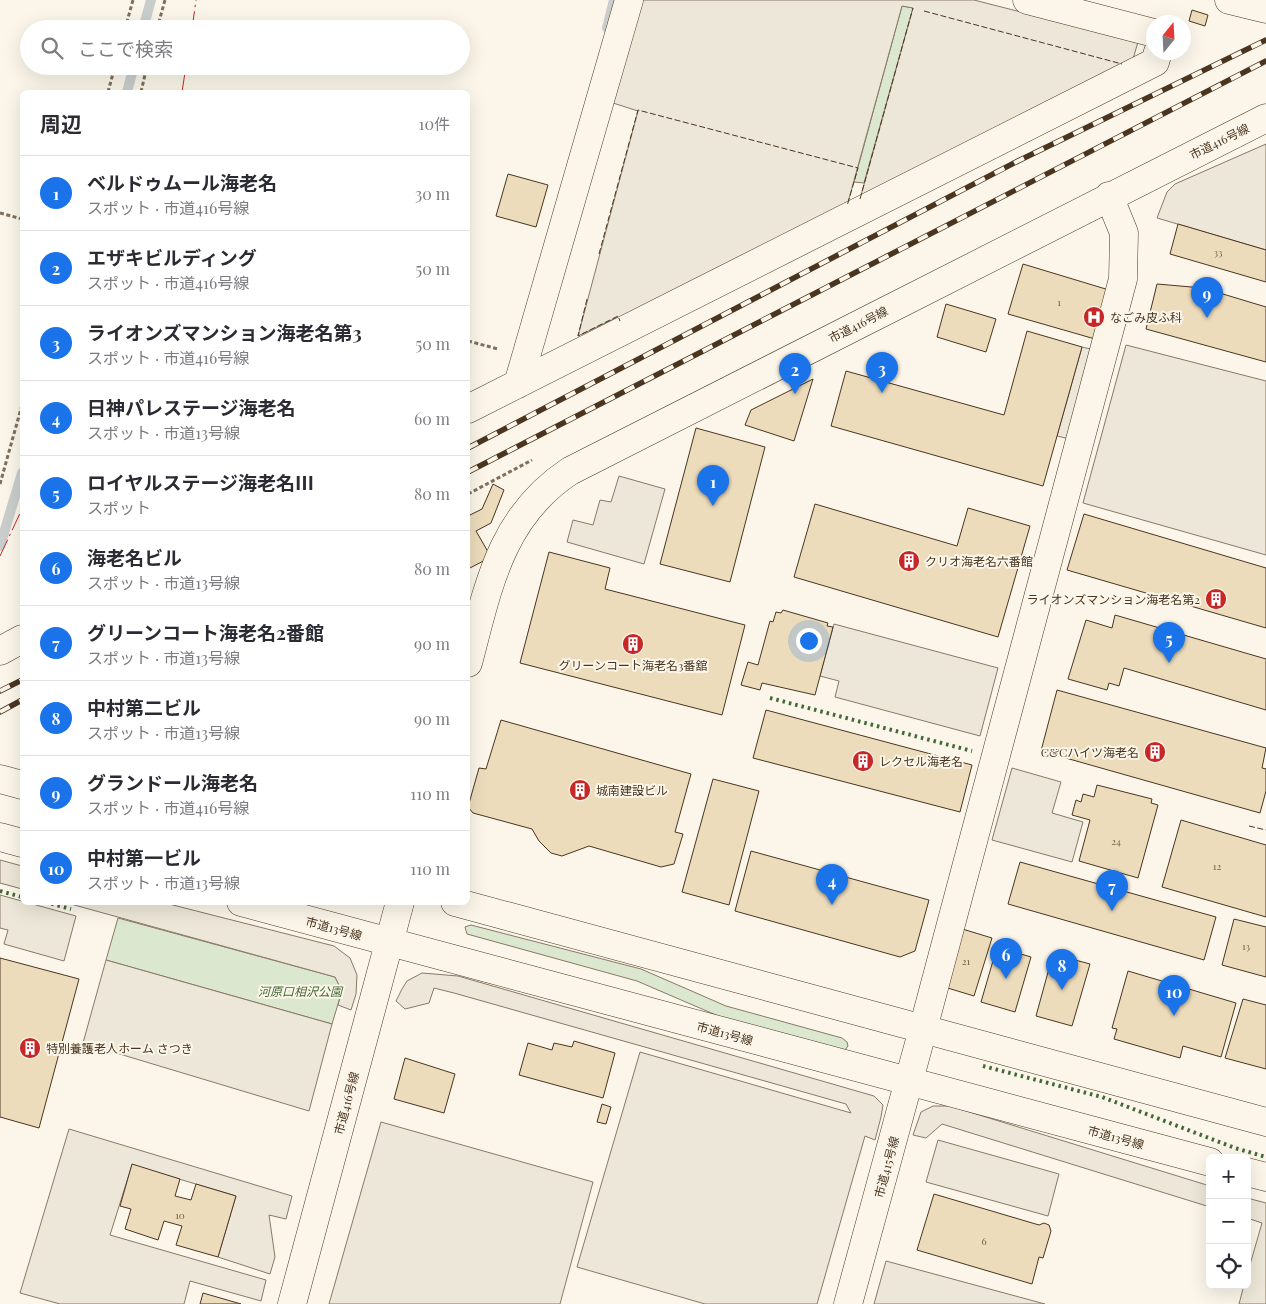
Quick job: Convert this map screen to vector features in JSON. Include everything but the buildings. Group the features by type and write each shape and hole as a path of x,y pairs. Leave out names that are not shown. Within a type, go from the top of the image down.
{"street":[{"path":"518,384 629,0"},
{"path":"1027,0 1146,31"},
{"path":"1229,0 1266,9"},
{"path":"470,409 1155,62 1156,60"},
{"name":"市道416号線","path":"470,656 494,567 516,524 550,484 570,470 1266,118"},
{"name":"市道415号線","path":"848,1304 910,1082 1123,279 1124,233 1109,196"},
{"path":"0,651 20,640"},
{"path":"0,779 20,784"},
{"path":"0,837 20,842"},
{"name":"市道13号線","path":"252,905 1206,1161"},
{"name":"市道416号線","path":"292,1304 399,905"},
{"path":"466,905 1266,1122"},
{"path":"1251,1173 1266,1177"}],"path":[{"path":"127,20 133,0"},
{"path":"159,20 165,0"},
{"path":"109,90 113,75"},
{"path":"142,90 146,75"},
{"path":"0,213 20,218"},
{"path":"0,484 20,412"},
{"path":"470,493 532,460"}],"green space":[{"path":"902,6 913,8 864,183 854,182"},
{"name":"河原口相沢公園","path":"118,918 335,977 342,991 332,1024 106,960"},
{"path":"471,925 641,969 726,1006 842,1038 847,1042 848,1046 845,1050 838,1049 723,1018 637,981 467,934 465,927"}],"shaded area":[{"path":"642,0 974,0 1138,42 1133,59 860,199 913,8 902,6 847,206 620,322 618,317 578,336 638,111 613,103"},
{"path":"1266,144 1266,250 1157,218 1167,192 1175,184"},
{"path":"1126,345 1266,381 1266,555 1083,503"},
{"path":"1082,347 1095,350 1070,439 1057,436"},
{"path":"619,476 665,489 644,564 567,542 573,520 593,525 600,500 611,502"},
{"path":"834,624 998,668 980,736 835,697 839,681 820,676"},
{"path":"1012,768 1061,782 1052,813 1083,822 1072,862 992,840"},
{"path":"0,860 20,865 20,888 0,883"},
{"path":"0,895 20,901 20,905 36,905 76,916 64,961 4,944 8,930 0,928"},
{"path":"74,905 173,905 334,946 350,958 357,975 356,994 351,1010 338,1005 342,991 335,977"},
{"path":"106,960 332,1024 309,1111 83,1043"},
{"path":"422,973 458,976 874,1096 883,1105 875,1140 865,1136 817,1304 705,1304 577,1267 640,1052 851,1113 846,1104 434,988 429,1003 405,1009 396,1001 407,981"},
{"path":"933,1106 950,1106 1206,1185 1206,1206 942,1124 926,1138 913,1135 921,1112"},
{"path":"381,1122 593,1182 560,1304 329,1304"},
{"path":"69,1129 292,1196 286,1219 269,1215 275,1257 270,1274 218,1257 236,1196 132,1165 110,1235 266,1280 261,1301 190,1281 184,1304 60,1304 20,1293"},
{"path":"938,1140 1059,1174 1048,1216 926,1182"},
{"path":"1251,1199 1266,1203 1266,1304 1239,1304 1243,1289 1251,1289 1251,1261 1262,1223 1251,1219"},
{"path":"886,1261 1045,1304 874,1304"}],"waterway":[{"path":"145,20 151,0"},
{"path":"607,28 614,0"},
{"path":"128,90 132,75"},
{"path":"0,546 20,480"}],"railway":[{"path":"470,447 1018,161 1266,40"},
{"path":"470,471 1266,61"},
{"path":"0,691 20,681"},
{"path":"0,712 20,701"}],"hedge":[{"path":"770,698 972,751"},
{"path":"0,891 20,896"},
{"path":"56,905 71,909"},
{"path":"983,1066 1102,1097 1235,1148 1266,1157"}],"fence":[{"path":"860,199 913,8"},
{"path":"924,11 1122,64"},
{"path":"599,254 638,110 858,168 847,206"},
{"path":"587,299 578,336 618,316 620,321"},
{"path":"1249,826 1266,830"}],"power":[{"path":"193,20 196,0"},
{"path":"182,90 185,75"},
{"path":"0,556 20,513"}],"place":[{"name":"なごみ皮ふ科","path":"1094,317"},
{"name":"グランドール海老名","path":"1207,318"},
{"name":"ライオンズマンション海老名第3","path":"882,393"},
{"name":"エザキビルディング","path":"795,394"},
{"name":"ベルドゥムール海老名","path":"713,506"},
{"name":"クリオ海老名六番館","path":"909,561"},
{"name":"ライオンズマンション海老名第2","path":"1216,599"},
{"name":"グリーンコート海老名3番舘","path":"633,644"},
{"name":"ロイヤルステージ海老名Ⅲ","path":"1169,663"},
{"name":"C&Cハイツ海老名","path":"1155,752"},
{"name":"レクセル海老名","path":"863,761"},
{"name":"城南建設ビル","path":"580,790"},
{"name":"日神パレステージ海老名","path":"832,905"},
{"name":"グリーンコート海老名2番館","path":"1112,911"},
{"name":"海老名ビル","path":"1006,979"},
{"name":"中村第二ビル","path":"1062,990"},
{"name":"中村第一ビル","path":"1174,1016"},
{"name":"特別養護老人ホーム さつき","path":"30,1048"}]}
